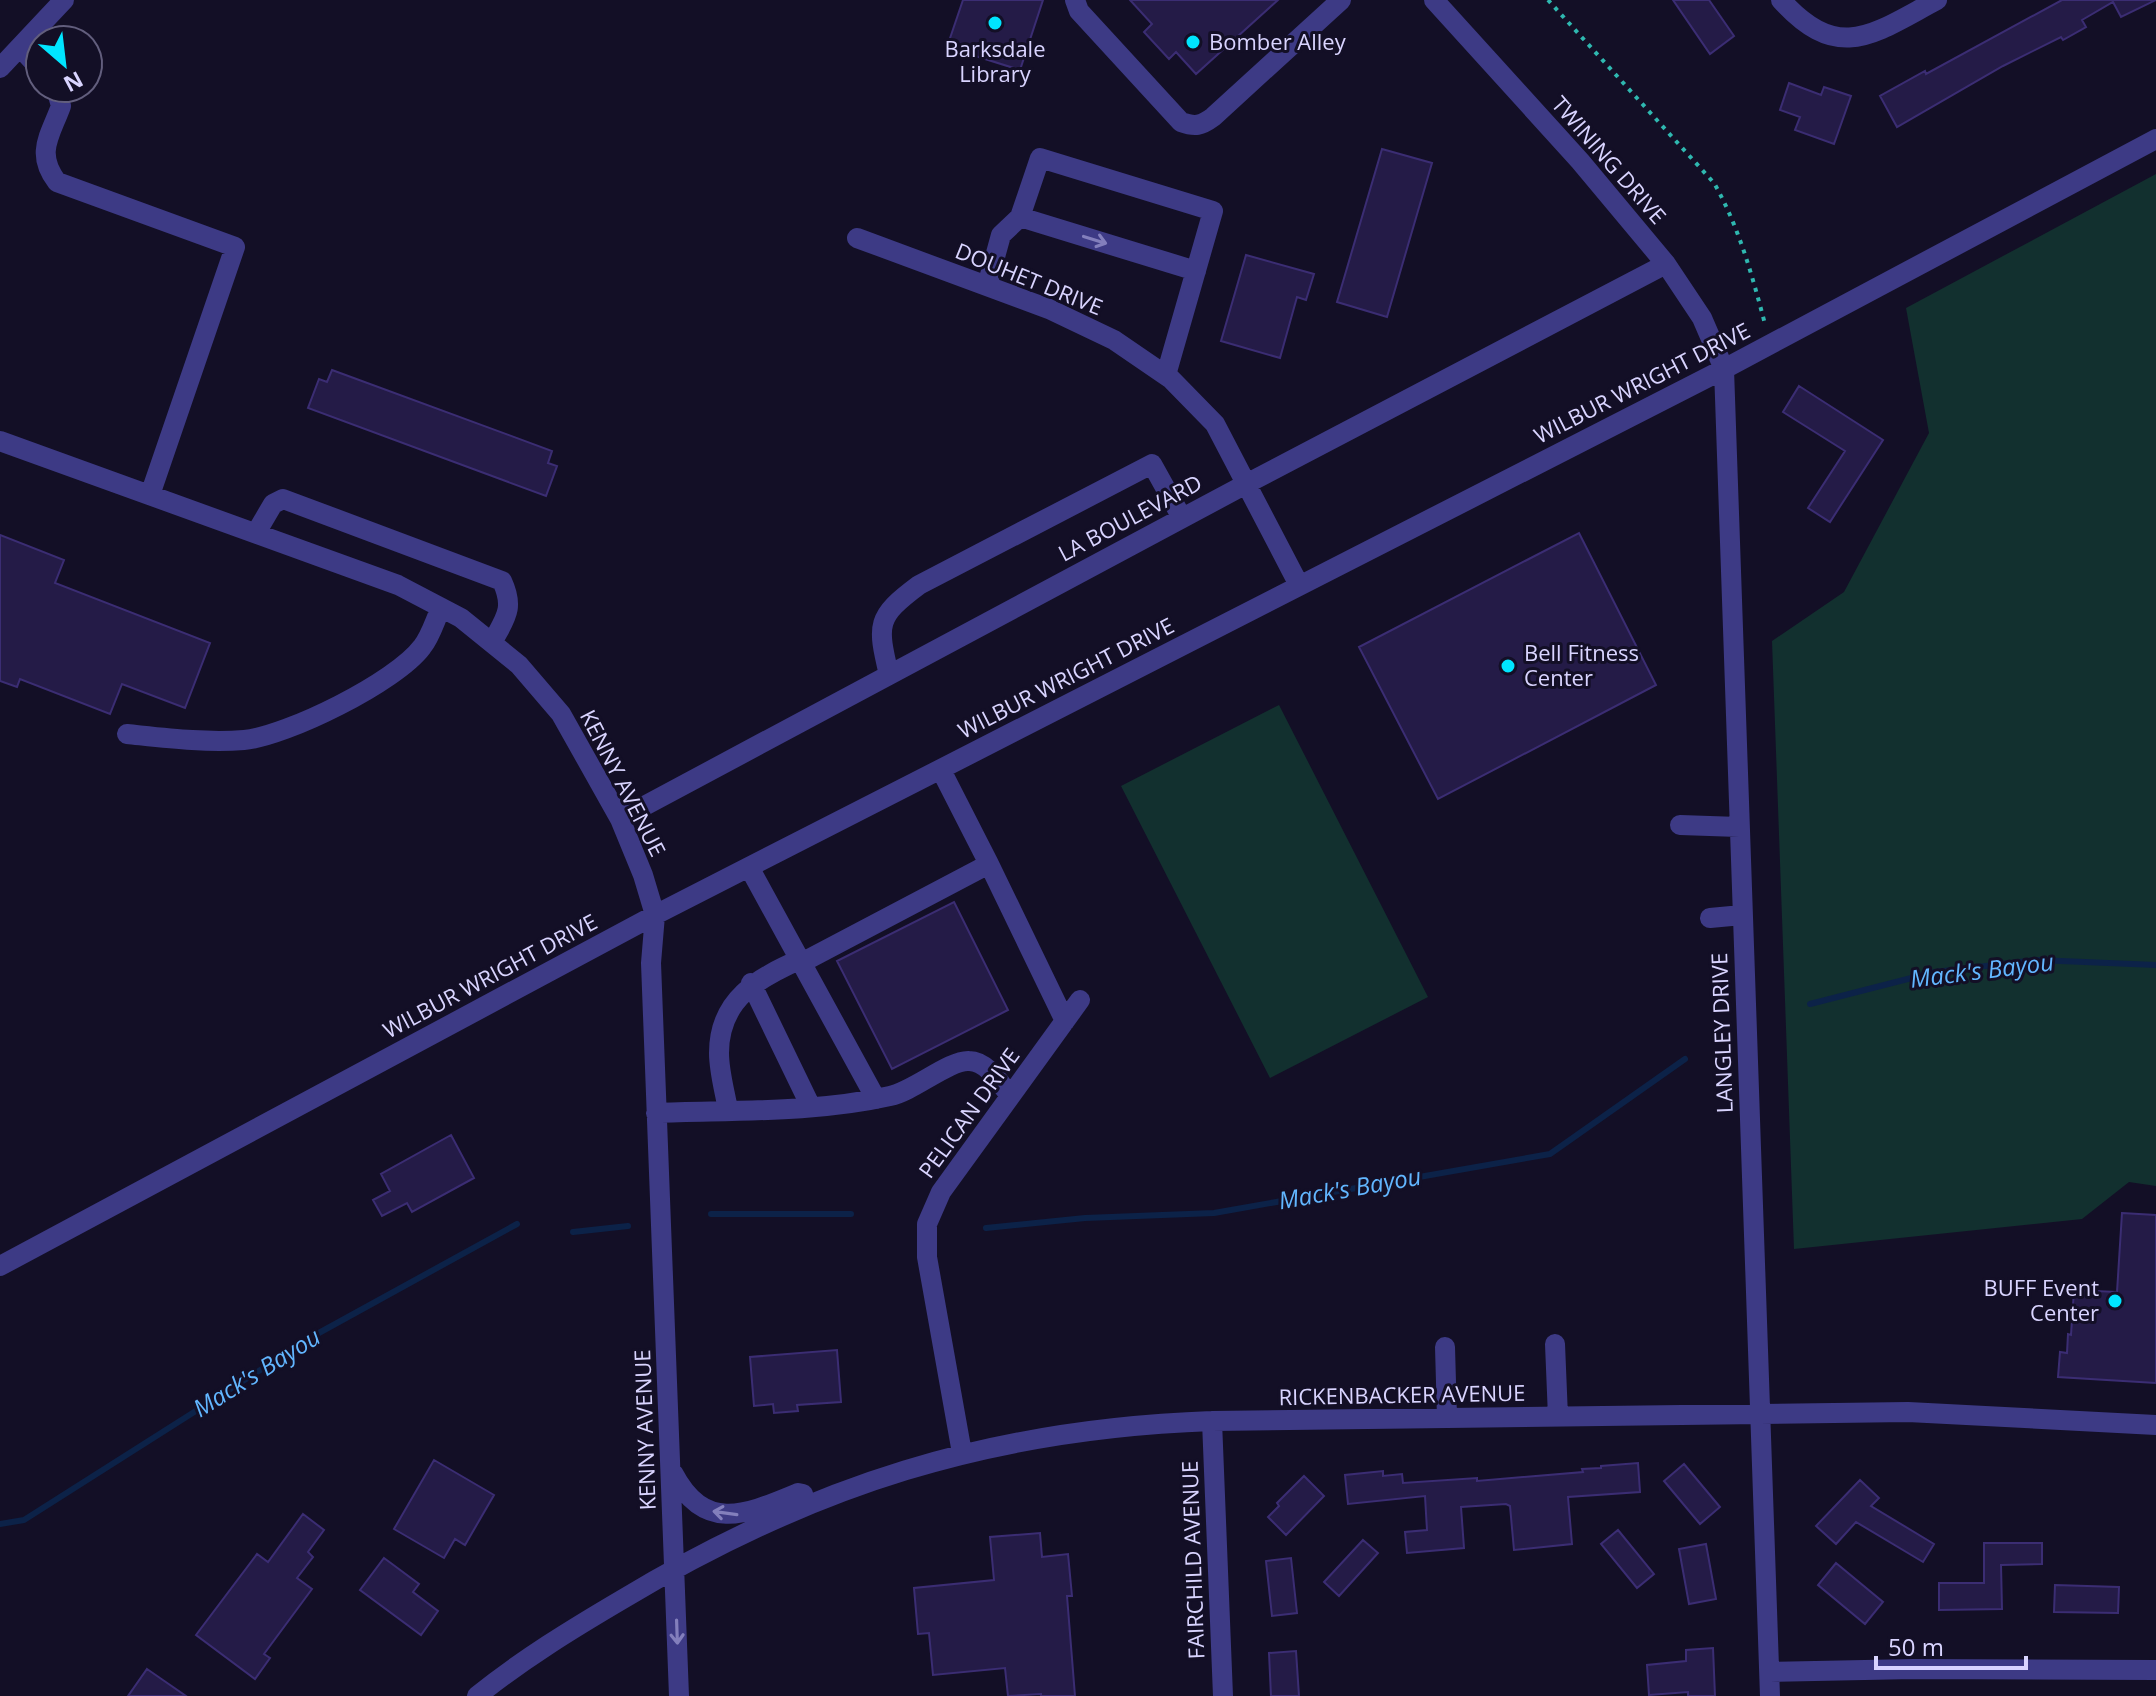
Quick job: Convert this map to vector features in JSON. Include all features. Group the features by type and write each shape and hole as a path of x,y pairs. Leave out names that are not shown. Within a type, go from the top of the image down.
{"street":[{"path":"0,68 64,0"},
{"path":"1075,0 1079,11 1181,122 1192,126 1203,125 1213,117 1341,0"},
{"name":"TWINING DRIVE","path":"1434,0 1580,161 1666,264 1702,318 1724,369"},
{"path":"1781,0 1814,29 1830,37 1846,39 1877,32 1937,0"},
{"path":"20,47 24,51"},
{"path":"60,104 45,145 46,167 57,182 235,247 150,495"},
{"name":"WILBUR WRIGHT DRIVE","path":"0,1266 655,915 1724,369 2156,139"},
{"path":"987,286 1001,235 1020,217 1040,158 1213,211 1166,375"},
{"path":"1020,217 1196,271"},
{"name":"DOUHET DRIVE","path":"857,238 1049,309 1114,340 1166,375 1195,400 1215,424 1299,585"},
{"name":"LA BOULEVARD","path":"620,819 1182,518 1666,264"},
{"name":"LANGLEY DRIVE","path":"1724,369 1770,1696"},
{"name":"KENNY AVENUE","path":"0,441 398,585 461,618 519,665 561,714 620,819 643,875 655,915 651,963 679,1696"},
{"path":"889,675 883,651 883,619 894,603 919,585 1152,464 1182,518"},
{"path":"256,533 273,504 283,499 502,581 508,594 509,611 492,643"},
{"path":"127,734 183,740 245,740 286,729 385,679 404,665 423,646 441,608"},
{"path":"941,770 1065,1021"},
{"path":"1680,825 1739,827"},
{"path":"728,1110 719,1054 723,1029 734,1004 751,983 989,864"},
{"path":"749,867 876,1099"},
{"path":"1710,918 1742,915"},
{"path":"751,983 811,1107"},
{"name":"PELICAN DRIVE","path":"962,1453 927,1257 926,1234 934,1203 1080,1000"},
{"path":"656,1113 811,1107 895,1096 967,1060 991,1073 1010,1096"},
{"path":"1555,1344 1558,1417"},
{"path":"1445,1347 1447,1418"},
{"name":"RICKENBACKER AVENUE","path":"477,1696 553,1640 675,1568 766,1521 876,1478 962,1453 1090,1430 1212,1421 1759,1414 1970,1414 2156,1425"},
{"name":"FAIRCHILD AVENUE","path":"1212,1421 1223,1696"},
{"path":"672,1471 692,1502 720,1514 749,1513 798,1493 827,1496"},
{"path":"1770,1672 2156,1670"}],"path":[{"path":"1548,0 1714,183 1730,212 1750,265 1765,324"}],"green space":[{"path":"2156,174 2156,1186 2129,1182 2082,1219 1794,1249 1772,641 1844,592 1929,433 1906,308"},
{"path":"1279,705 1428,997 1270,1078 1121,786"}],"building":[{"name":"Barksdale Library","path":"963,0 1043,0 1020,70 947,47"},
{"name":"Bomber Alley","path":"1130,0 1278,0 1196,74 1176,52 1169,59 1144,32 1152,24"},
{"path":"1673,0 1709,0 1734,36 1710,54"},
{"path":"2062,0 2156,0 2121,17 2113,2 2082,20 2086,27 2003,66 1897,127 1880,96"},
{"path":"1789,83 1821,95 1824,87 1851,96 1834,144 1795,130 1800,117 1780,110"},
{"path":"1382,149 1432,163 1387,317 1337,302"},
{"path":"1246,255 1314,274 1306,300 1297,297 1280,358 1221,341"},
{"path":"332,370 552,451 548,463 557,466 546,496 308,408 319,379 327,382"},
{"path":"1799,386 1883,440 1830,522 1808,508 1845,451 1783,412"},
{"name":"Bell Fitness Center","path":"1579,533 1656,685 1438,799 1359,647"},
{"path":"0,535 64,560 55,583 210,643 185,708 122,684 110,714 20,679 17,687 0,681"},
{"path":"954,902 1008,1010 892,1069 837,961"},
{"path":"451,1135 474,1178 412,1212 407,1203 382,1216 373,1200 390,1191 381,1174"},
{"name":"BUFF Event Center","path":"2122,1213 2156,1215 2156,1383 2058,1377 2060,1352 2067,1353 2068,1334 2071,1335 2074,1290 2117,1292"},
{"path":"837,1350 841,1402 797,1405 798,1411 774,1413 773,1404 754,1406 750,1357"},
{"path":"434,1460 494,1495 465,1545 455,1539 444,1558 394,1529"},
{"path":"1638,1463 1640,1492 1568,1497 1572,1544 1514,1550 1510,1506 1506,1504 1461,1507 1464,1548 1407,1553 1405,1532 1427,1530 1425,1496 1348,1504 1345,1475 1383,1471 1383,1476 1402,1474 1403,1483 1477,1478 1477,1481 1583,1472 1582,1469"},
{"path":"1684,1464 1720,1507 1700,1524 1664,1481"},
{"path":"1304,1476 1324,1496 1286,1535 1268,1517 1279,1506 1277,1503"},
{"path":"1860,1480 1879,1498 1871,1506 1934,1544 1923,1562 1856,1522 1836,1544 1816,1526"},
{"path":"303,1514 324,1530 308,1552 313,1557 297,1578 312,1589 264,1654 270,1658 255,1679 196,1635 257,1554 268,1562"},
{"path":"1618,1530 1654,1574 1637,1588 1601,1544"},
{"path":"1040,1533 1042,1557 1068,1554 1072,1596 1067,1596 1075,1696 1008,1696 1005,1668 933,1675 929,1633 918,1634 914,1588 994,1580 990,1537"},
{"path":"1363,1540 1378,1553 1339,1596 1324,1582"},
{"path":"1984,1543 2042,1543 2042,1564 2001,1565 2002,1609 1939,1610 1939,1583 1984,1583"},
{"path":"1706,1544 1716,1599 1689,1604 1679,1549"},
{"path":"384,1558 419,1584 413,1592 438,1611 421,1635 360,1590"},
{"path":"1291,1558 1297,1613 1272,1616 1266,1561"},
{"path":"1836,1563 1883,1602 1865,1624 1818,1585"},
{"path":"2055,1585 2119,1587 2118,1613 2054,1612"},
{"path":"1713,1648 1715,1696 1688,1696 1688,1692 1649,1695 1647,1665 1686,1661 1686,1650"},
{"path":"1296,1651 1299,1696 1271,1696 1269,1653"},
{"path":"147,1669 186,1696 128,1696"}],"waterway":[{"name":"Mack's Bayou","path":"1810,1004 1935,972 2037,960 2156,965"},
{"name":"Mack's Bayou","path":"986,1228 1085,1218 1214,1213 1550,1154 1685,1059"},
{"name":"Mack's Bayou","path":"711,1214 851,1214"},
{"name":"Mack's Bayou","path":"0,1524 24,1520 317,1334 517,1224"},
{"name":"Mack's Bayou","path":"573,1232 628,1226"}],"place":[{"name":"Barksdale Library","path":"995,23"},
{"name":"Bomber Alley","path":"1193,42"},
{"name":"Bell Fitness Center","path":"1508,666"},
{"name":"BUFF Event Center","path":"2115,1301"}]}
